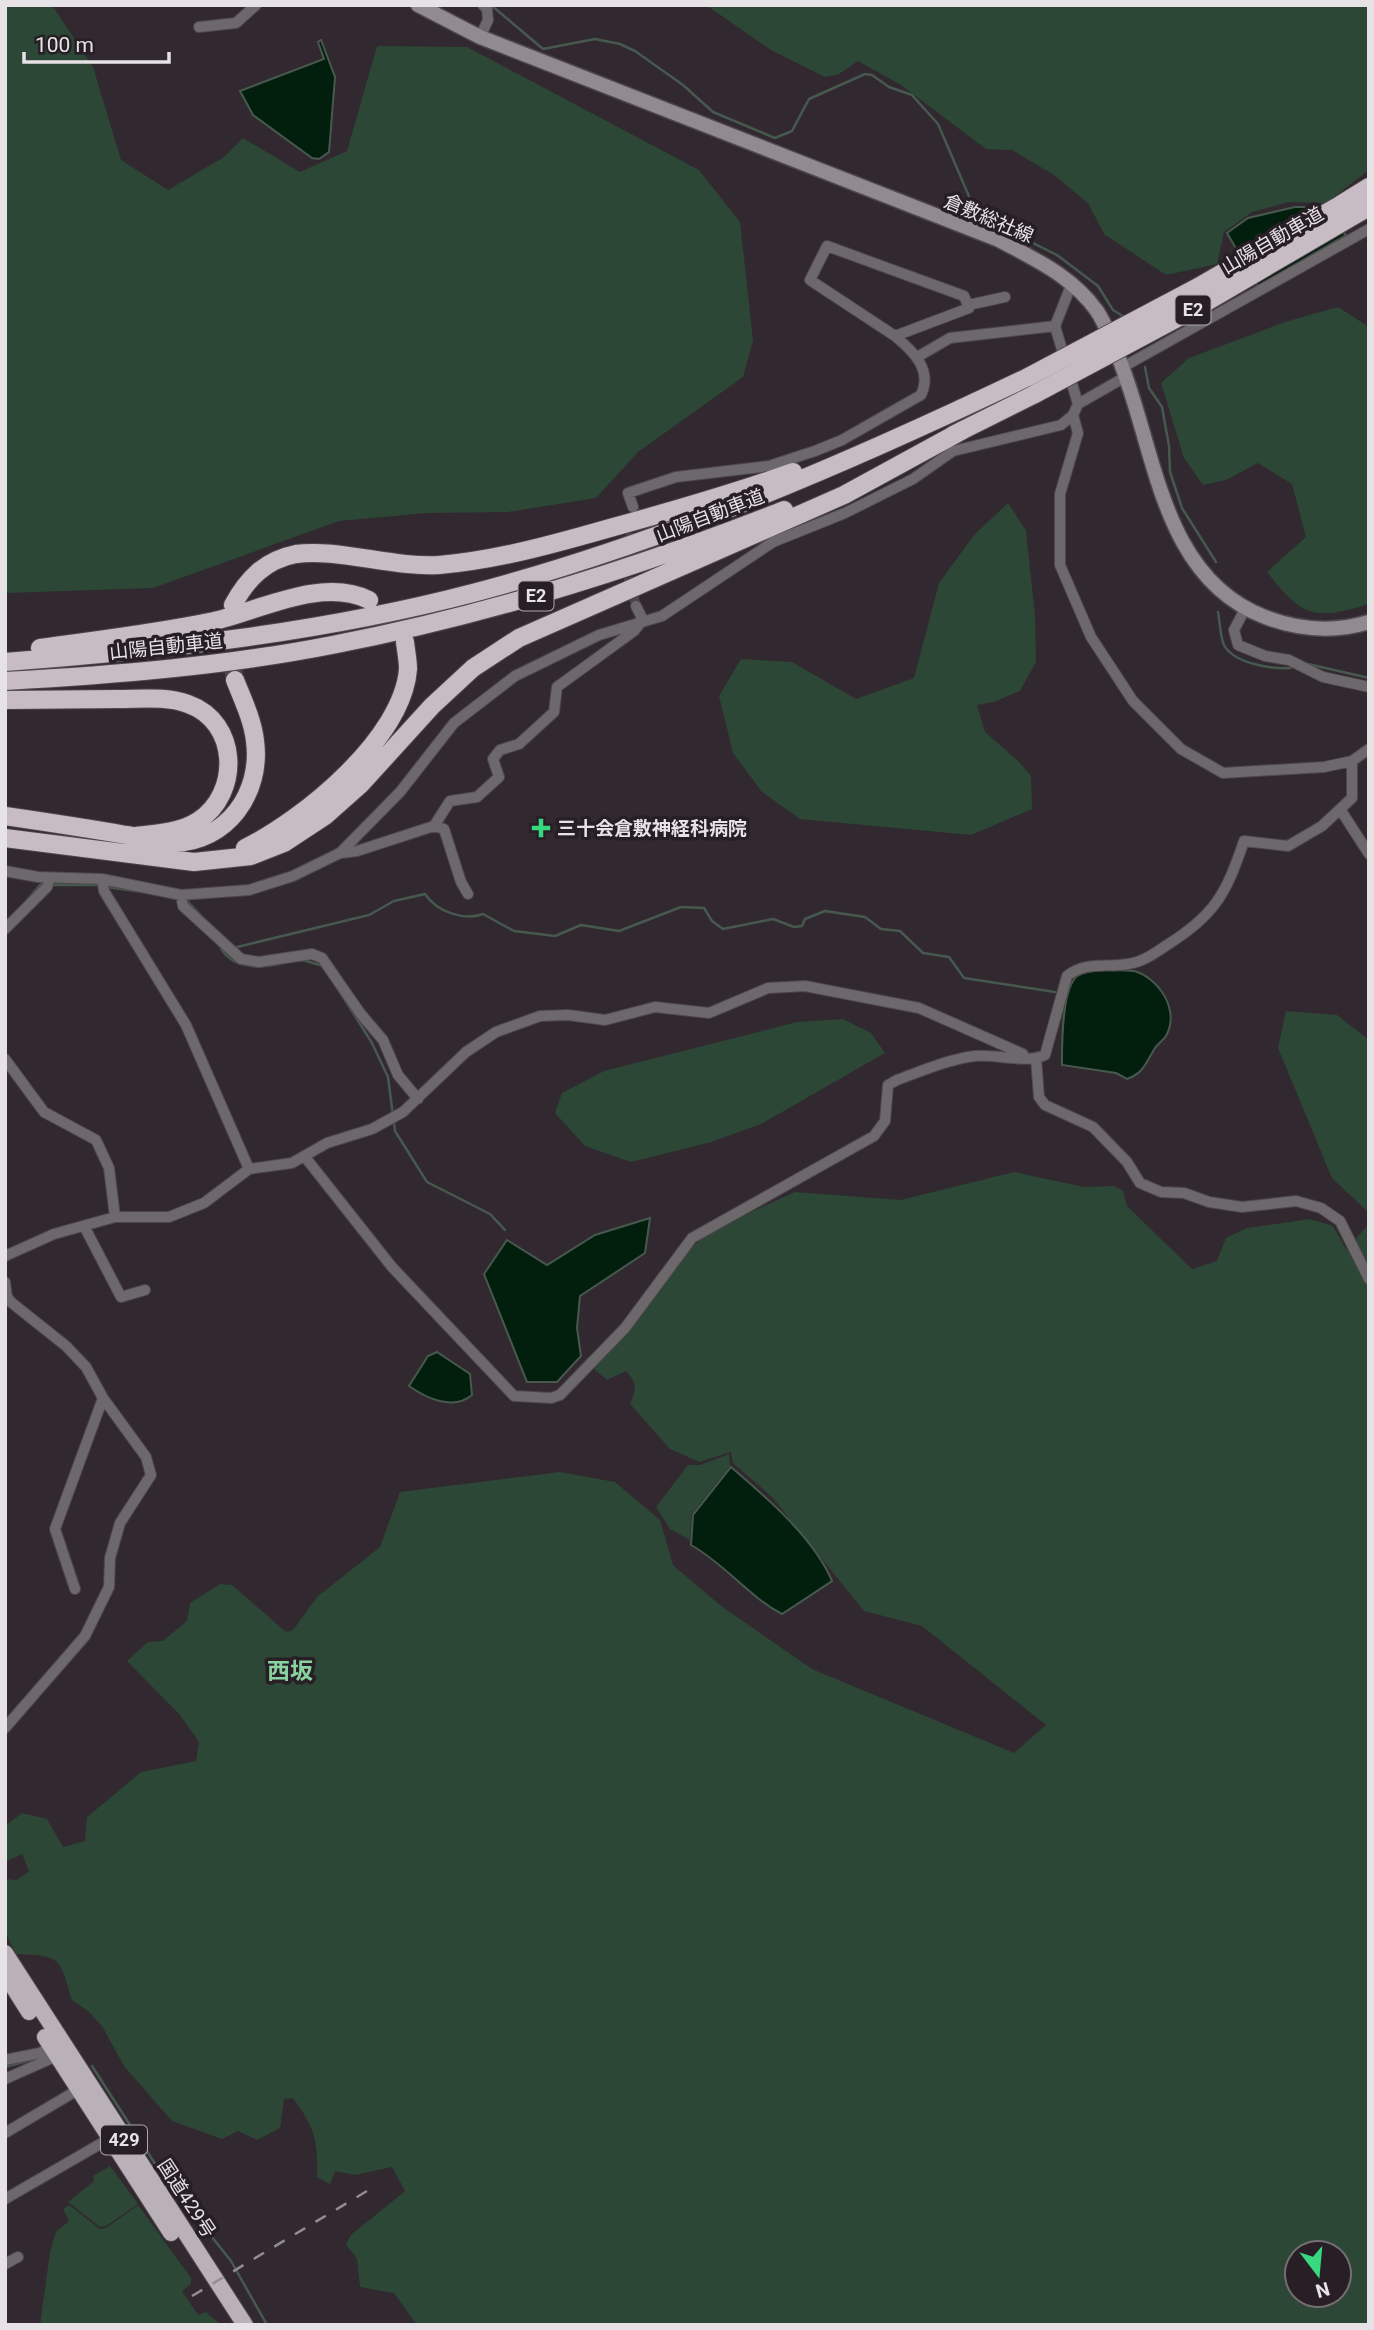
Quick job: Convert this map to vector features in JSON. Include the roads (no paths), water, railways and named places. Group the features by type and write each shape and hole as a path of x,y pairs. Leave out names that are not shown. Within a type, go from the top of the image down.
{"highway":[{"name":"山陽自動車道","path":"5,681 181,667 331,646 476,613 579,583 735,529 819,495 962,430 1185,314 1344,212 1369,187"},
{"name":"山陽自動車道","path":"5,662 262,636 471,593 632,545 812,477 955,412 1028,377 1344,212 1369,207"},
{"path":"233,605 245,583 258,569 297,554 421,566 483,559 553,544 726,496 955,412"},
{"path":"5,838 194,862 251,856 284,844 325,816 361,784 465,676 519,638 844,495 962,430"},
{"path":"5,654 214,621 306,595 355,593 369,600"},
{"path":"226,858 296,820 353,767 383,730 398,702 408,667 405,642"},
{"path":"5,816 136,836 158,843 202,838 224,826 245,802 255,767 255,741 235,680"},
{"path":"5,700 159,699 190,704 220,730 230,756 228,783 211,811 196,823 136,836"},
{"name":"国道429号","path":"5,1953 59,2049 233,2325"},
{"name":"国道429号","path":"5,1974 59,2049"},
{"name":"国道429号","path":"114,2136 245,2325"}],"main road":[{"name":"倉敷総社線","path":"418,5 480,37 999,240 1054,268 1072,283 1097,311 1125,372 1165,502 1190,557 1213,587 1245,609 1304,629 1333,629 1369,622"}],"street":[{"path":"199,27 236,23 256,5"},
{"path":"480,37 488,15 483,5"},
{"path":"340,853 400,792 454,723 515,676 599,635 662,616 773,542 845,513 913,479 953,451 1061,425 1073,415 1078,404 1125,372 1369,229"},
{"path":"632,507 628,493 676,477 769,466 842,440 921,395 926,385 919,356 895,336 810,280 827,246 964,296 970,307 895,336"},
{"path":"1072,283 1055,326 1078,404"},
{"path":"968,304 1005,297"},
{"path":"919,356 950,338 1055,326"},
{"path":"1073,415 1078,433 1060,494 1060,565 1091,638 1122,688 1181,748 1223,773 1324,767 1352,761 1369,749"},
{"path":"636,606 643,620"},
{"path":"1245,609 1234,629 1238,645 1247,651 1289,660 1307,671 1369,687"},
{"path":"434,826 450,801 477,797 499,777 493,759 500,750 519,744 554,712 557,687 634,631 643,620"},
{"path":"304,1157 407,1284 513,1396 551,1398 560,1395 625,1328 692,1238 812,1172 881,1130 885,1121 888,1085 960,1059 990,1056 1035,1059 1045,1055 1062,987 1074,970 1141,961 1205,919 1233,874 1244,841 1288,845 1301,840 1352,798 1352,761"},
{"path":"1340,809 1369,854"},
{"path":"5,871 49,882 102,883 181,899 249,890 293,876 340,853 357,851 434,826 444,829 461,882 468,894"},
{"path":"5,929 49,882"},
{"path":"102,883 186,1025 249,1169"},
{"path":"181,899 233,953 250,961 303,954 322,958 360,1013 383,1040 396,1070 418,1099"},
{"path":"5,1256 54,1234 115,1217 169,1217 204,1203 249,1169 292,1163 327,1143 392,1119 418,1099 466,1052 506,1026 540,1016 568,1015 605,1020 655,1007 709,1013 756,992 781,986 805,986 919,1008 1035,1059"},
{"path":"5,1059 44,1112 96,1140 108,1168 115,1217"},
{"path":"1035,1059 1039,1097 1045,1105 1093,1127 1127,1162 1140,1183 1161,1192 1184,1193 1209,1202 1242,1207 1296,1201 1321,1208 1340,1221 1369,1279"},
{"path":"84,1226 121,1297 145,1290"},
{"path":"5,1282 6,1297 86,1367 103,1398 146,1457 151,1475 120,1523 110,1558 109,1587 85,1636 5,1728"},
{"path":"75,1589 55,1529 103,1398"},
{"path":"5,2060 59,2049"},
{"path":"5,2078 59,2049"},
{"path":"5,2133 83,2087"},
{"path":"5,2199 114,2136"},
{"path":"5,2264 18,2258"}],"waterway":[{"path":"491,5 543,49 595,39 620,44 635,51 683,85 713,112 775,138 792,131 809,99 865,74 872,75 889,87 912,95 938,124 977,215 1057,255 1098,286 1113,310 1126,318"},
{"path":"1145,367 1149,388 1162,407 1169,446 1170,472 1182,508 1216,562"},
{"path":"1218,612 1224,645 1236,657 1254,664 1291,668"},
{"path":"1308,664 1369,678"},
{"path":"27,900 41,884 45,884"},
{"path":"52,885 101,885"},
{"path":"107,887 142,892"},
{"path":"233,948 369,915 394,901 425,894 436,906 451,913 468,916 483,914 514,931 555,936 581,925 619,931 681,907 704,908 712,921 723,929 773,919 794,927 802,926 805,919 825,911 865,917 881,929 900,931 923,953 949,957 964,978 1055,992"},
{"path":"187,901 216,931"},
{"path":"219,944 230,958 244,965 279,964"},
{"path":"303,960 323,966"},
{"path":"338,989 372,1043 388,1077 393,1116"},
{"path":"394,1122 395,1131 427,1182 490,1214 505,1230"},
{"path":"5,2067 35,2059"},
{"path":"92,2066 161,2173 231,2261 267,2325"}],"tunnel":[{"path":"632,518 628,576 636,606"},
{"path":"233,605 229,643 235,680"}],"railway":[{"path":"192,2296 372,2188"}],"place":[{"name":"三十会倉敷神経科病院","path":"541,828"}],"district":[{"name":"西坂","path":"290,1671"}]}
